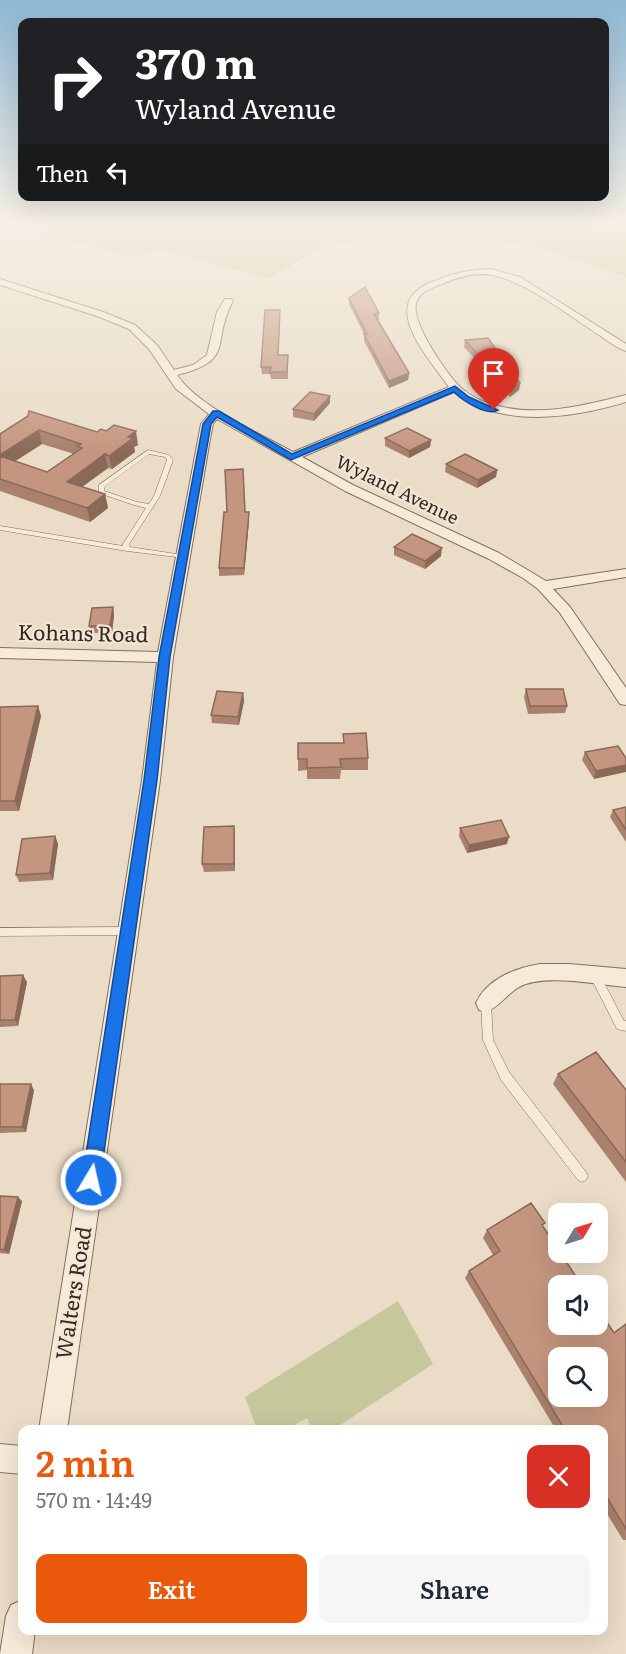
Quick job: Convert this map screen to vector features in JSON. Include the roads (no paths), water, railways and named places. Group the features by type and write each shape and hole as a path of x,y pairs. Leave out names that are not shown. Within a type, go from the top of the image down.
{"street":[{"name":"Wyland Avenue","path":"54,299 132,327 148,342 180,387 216,413 291,457 387,507 494,556 543,586 566,610 626,700"},
{"path":"413,299 411,314 422,341 455,388 461,395 475,403 494,410 514,412 596,406 626,398"},
{"path":"549,299 626,348"},
{"path":"170,374 197,367 212,356 222,312 228,301"},
{"path":"291,457 455,388"},
{"name":"Walters Road","path":"54,1425 151,780 165,657 207,424 216,413"},
{"path":"543,586 626,573"},
{"name":"Kohans Road","path":"0,653 165,657"},
{"path":"486,1003 500,988 527,975 550,973 626,978"},
{"path":"0,1458 18,1460"},
{"path":"16,1654 19,1635"}],"lane":[{"path":"127,549 126,544 157,496 170,460 166,456 148,452 102,485 101,492 149,506"},
{"path":"0,528 183,557"},
{"path":"0,932 129,931"},
{"path":"595,976 621,1026 626,1026"},
{"path":"486,1003 488,1040 505,1076 582,1176"}]}
